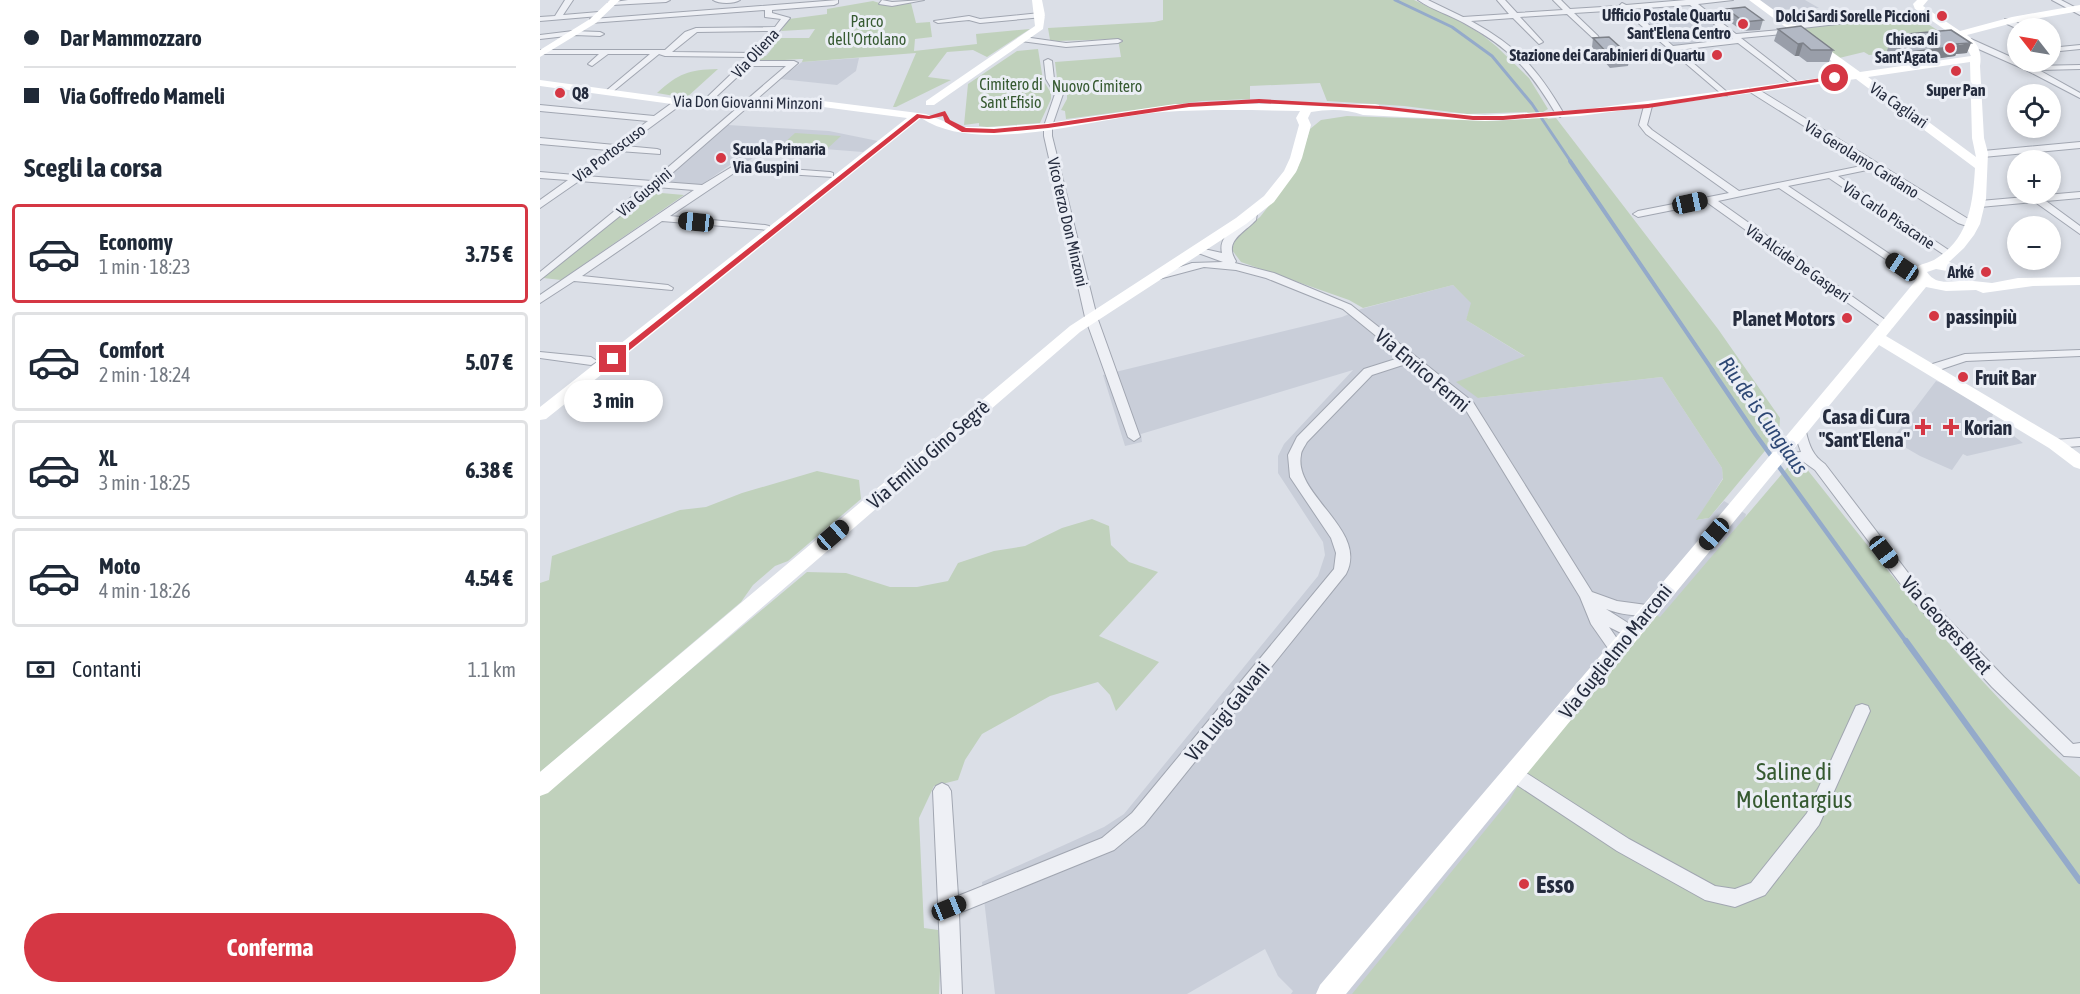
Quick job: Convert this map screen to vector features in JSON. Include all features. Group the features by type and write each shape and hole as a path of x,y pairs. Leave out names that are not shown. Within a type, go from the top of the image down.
{"street":[{"path":"558,18 569,0"},
{"path":"542,53 573,34 614,1 666,0"},
{"path":"717,0 736,0"},
{"path":"540,19 596,17 619,21 771,4 834,3 834,0"},
{"path":"882,2 892,4 920,0"},
{"path":"540,415 930,103 1040,27 1037,0"},
{"path":"1422,0 1490,34 1535,74 1554,115"},
{"path":"1501,0 1539,42"},
{"path":"1557,0 1594,38"},
{"path":"1616,0 1724,94"},
{"path":"1463,19 1567,10 1625,8 1689,1 1729,0"},
{"name":"Via Cagliari","path":"1754,0 1957,147 1982,155"},
{"path":"2056,0 2077,10"},
{"path":"1689,1 1793,84"},
{"name":"Via Oliena","path":"705,104 756,55 786,18 768,15 771,4"},
{"path":"1673,48 1793,29 1918,4 1957,35 2007,59"},
{"path":"2026,18 2077,10"},
{"path":"938,21 969,18 980,21 1040,15"},
{"path":"1957,35 2007,21"},
{"path":"610,93 690,32 777,29"},
{"path":"540,37 600,34"},
{"path":"1024,39 1066,45 1118,41"},
{"path":"1925,279 1944,287 1973,225 1980,204 1982,155 1978,138 1976,63 1974,47 1968,41"},
{"path":"2061,49 2080,47"},
{"path":"592,64 606,52"},
{"path":"542,53 756,55"},
{"path":"1213,104 1250,101 1473,118 1528,117 1648,106 1952,62 1976,63 2007,55"},
{"path":"1048,61 1050,79 1059,94 1048,126"},
{"name":"Via Guspini","path":"540,277 654,184 794,63 747,64"},
{"path":"2061,67 2080,67"},
{"path":"2036,72 2080,96"},
{"name":"Via Don Giovanni Minzoni","path":"540,83 705,104 854,106 885,113 919,114 945,126 965,130 994,131 1213,104"},
{"path":"957,85 946,108 947,121 965,130"},
{"name":"Via Gerolamo Cardano","path":"1753,90 1873,166 1973,225"},
{"path":"1250,101 1256,104 1310,106 1311,108"},
{"name":"Via Portoscuso","path":"540,205 679,102"},
{"path":"930,103 946,108"},
{"path":"1213,104 1374,110"},
{"path":"1648,106 1643,125 1649,132 1704,184 1736,193 1873,166"},
{"path":"1277,107 1291,111 1305,121 1330,115 1374,110"},
{"path":"540,108 656,119"},
{"path":"919,114 946,108"},
{"path":"1305,121 1304,112 1311,108"},
{"name":"Via Emilio Gino Segrè","path":"540,786 1002,390 1091,317 1252,213 1269,199 1290,172 1305,121"},
{"name":"Vico terzo Don Minzoni","path":"1048,126 1048,136 1091,317 1134,437"},
{"path":"540,141 657,152"},
{"path":"1957,147 1982,155 2080,145"},
{"path":"540,300 702,188 735,168 830,175"},
{"name":"Via Carlo Pisacane","path":"1828,174 1952,267"},
{"path":"540,175 702,188"},
{"path":"1638,214 1704,184 1736,193"},
{"name":"Via Alcide De Gasperi","path":"1704,184 1882,331"},
{"path":"1779,184 1902,267"},
{"path":"2061,197 2080,195"},
{"path":"1980,204 2007,202"},
{"path":"2043,204 2080,231"},
{"path":"1224,262 1228,239 1251,220 1252,213"},
{"path":"659,218 765,228"},
{"path":"1195,250 1224,262"},
{"path":"1151,278 1191,266 1224,262"},
{"name":"Via Enrico Fermi","path":"1224,262 1347,307 1469,405 1589,600 1596,620 1617,650"},
{"name":"Via Guglielmo Marconi","path":"1329,994 1649,610 1792,446 1925,279 1920,271 1923,267 1952,267"},
{"path":"1952,267 2002,281 2028,283"},
{"path":"1952,267 1994,288"},
{"path":"573,278 668,288"},
{"path":"1902,308 1942,293 2028,283 2080,281"},
{"name":"Via Guglielmo Marconi","path":"1902,308 1922,293 1944,287"},
{"path":"540,288 555,290"},
{"path":"1882,331 1930,369 2055,444 2080,463"},
{"path":"1930,369 1965,358 2080,353"},
{"path":"540,355 591,361"},
{"name":"Via Luigi Galvani","path":"949,908 1108,844 1138,819 1341,570 1343,554 1338,537 1297,477 1294,455 1302,440 1368,372 1411,358"},
{"path":"2055,444 2080,442"},
{"name":"Via Georges Bizet","path":"1792,446 1820,466 1920,599 1998,682 2075,750"},
{"name":"Via Georges Bizet","path":"1792,446 1805,449 1813,462"},
{"path":"1589,600 1616,607 1649,610"},
{"path":"1589,600 1607,619 1631,632"},
{"path":"1514,774 1623,845 1712,894 1735,898 1758,889 1813,819 1862,711"},
{"path":"942,791 952,994"}],"shaded area":[{"path":"1757,0 1805,0 1819,8 1772,10"},
{"path":"1698,12 1732,40 1675,46 1644,20 1652,19 1649,16"},
{"path":"859,58 856,71 837,85 780,79 802,62"},
{"name":"Scuola Primaria Via Guspini","path":"728,125 829,131 878,141 863,152 772,145 741,166 730,165 701,185 663,182"},
{"path":"1453,285 1472,303 1466,320 1526,357 1478,398 1662,377 1722,468 1723,478 1697,520 1709,518 1724,501 1746,514 1624,994 1291,994 1293,991 1278,976 1265,949 1187,994 995,994 982,882 1104,827 1124,814 1318,576 1325,555 1323,542 1278,473 1278,456 1284,444 1353,370 1141,434 1142,442 1125,446 1103,375 1342,317 1361,309"},
{"name":"Korian","path":"1936,381 1950,386 1993,414 1992,418 1997,423 2023,443 1967,456 1963,454 1952,470 1901,445 1906,439 1895,435"}],"green space":[{"name":"Nuovo Cimitero","path":"1163,0 1414,0 1481,34 1529,78 1548,109 1543,112 1548,119 1556,118 1718,329 1780,418 1779,434 1709,518 1696,520 1723,479 1722,468 1662,377 1478,398 1456,382 1525,356 1466,320 1471,303 1453,285 1363,308 1349,300 1241,262 1232,250 1236,236 1260,217 1297,170 1310,129 1321,120 1347,116 1490,121 1531,119 1527,112 1467,114 1404,106 1327,101 1320,83 1250,86 1250,99 1202,101 1066,119 1065,111 1061,110 1067,99 1067,90 1057,78 1055,62 1121,57 1118,39 1050,40 1048,28 1163,20"},
{"name":"Parco dell'Ortolano","path":"873,1 889,6 911,3 916,23 930,22 932,37 915,39 914,51 977,44 976,34 1030,29 987,57 973,50 947,52 928,77 951,80 896,107 893,107 916,53 802,62 803,59 754,62 759,56 766,56 774,46 769,45 776,38 809,38 815,29 781,31 789,19 827,14 827,9"},
{"path":"1912,14 1916,20 1923,21 1953,40 1888,51 1890,53 1869,55 1864,52 1835,59 1793,27"},
{"name":"Cimitero di Sant'Efisio","path":"1038,49 1043,80 1051,93 1051,99 1040,123 987,127 979,126 979,123 964,125 968,84 1017,51"},
{"path":"718,69 686,98 657,93 684,74"},
{"path":"795,133 841,136 828,148 783,144"},
{"path":"650,192 684,195 561,280 543,278"},
{"name":"Saline di Molentargius","path":"1793,461 1802,463 1969,666 2041,741 2080,777 2080,994 1352,994 1509,801 1521,780 1656,615 1660,617"},
{"path":"817,471 859,480 861,499 788,561 775,566 753,585 741,602 540,772 540,583 549,580 552,556 680,510 706,507 742,493"},
{"path":"1092,519 1109,526 1111,545 1129,562 1158,572 1099,636 1159,662 1116,711 1110,695 1098,682 1050,696 982,734 965,760 958,780 934,786 919,818 924,928 938,930 941,947 939,994 540,994 540,796 807,572 846,573 890,587 917,587 948,581 958,563 994,551 1025,546 1062,528"}],"building":[{"path":"1745,7 1763,20 1744,22 1727,9"},
{"path":"1801,26 1833,50 1811,50 1803,43 1798,44 1778,29"},
{"path":"1951,30 1971,43 1910,52 1890,40 1903,39 1896,35"},
{"path":"1609,37 1630,56 1612,58 1593,38"}],"waterway":[{"name":"Riu de is Cungiaus","path":"1395,0 1452,27 1492,56 1532,104 1571,162"},
{"name":"Riu de is Cungiaus","path":"1570,161 1713,371"},
{"name":"Riu de is Cungiaus","path":"1712,370 1756,435 1907,643"},
{"name":"Riu de is Cungiaus","path":"1906,641 2080,881"}],"place":[{"name":"Dolci Sardi Sorelle Piccioni","path":"1942,16"},
{"name":"Ufficio Postale Quartu Sant'Elena Centro","path":"1743,24"},
{"name":"Chiesa di Sant'Agata","path":"1950,48"},
{"name":"Stazione dei Carabinieri di Quartu","path":"1717,55"},
{"name":"Super Pan","path":"1956,71"},
{"name":"Q8","path":"560,93"},
{"name":"Scuola Primaria Via Guspini","path":"721,158"},
{"name":"Arké","path":"1986,272"},
{"name":"passinpiù","path":"1934,316"},
{"name":"Planet Motors","path":"1847,318"},
{"name":"Fruit Bar","path":"1963,377"},
{"name":"Casa di Cura \"Sant'Elena\"","path":"1923,427"},
{"name":"Korian","path":"1951,427"},
{"name":"Esso","path":"1524,884"}],"route":[{"path":"613,359 917,116 935,117 945,113 947,121 965,130 994,131 1048,126 1189,105 1259,101 1380,108 1473,118 1503,118 1648,106 1835,78"}]}
